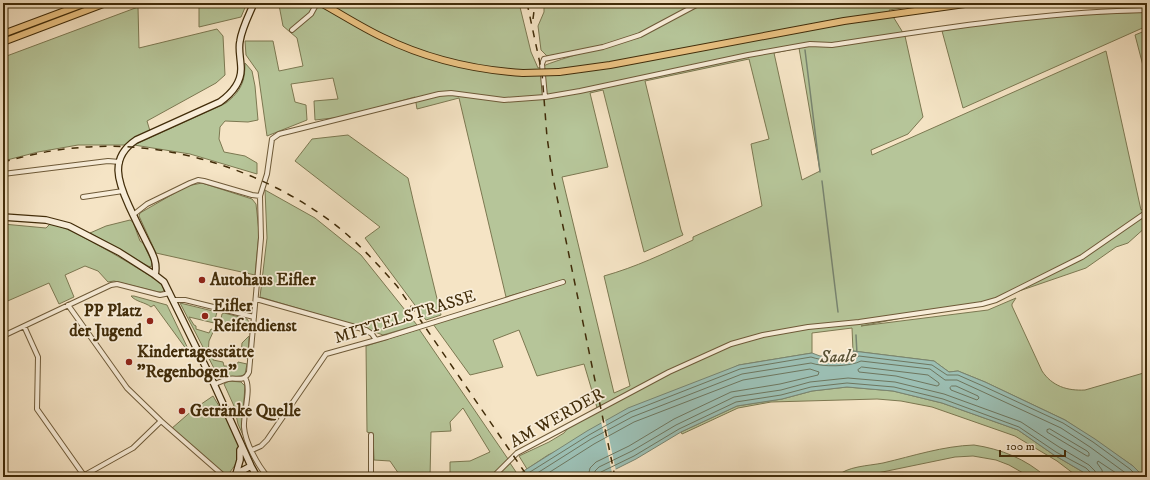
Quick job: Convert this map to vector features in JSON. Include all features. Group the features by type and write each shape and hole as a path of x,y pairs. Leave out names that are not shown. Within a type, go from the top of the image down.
{"main road":[{"path":"3,34 86,3"},
{"path":"3,42 106,3"},
{"path":"321,3 382,37 419,53 470,67 523,73 559,72 605,66 844,21 972,3"}],"street":[{"path":"155,275 156,263 122,191 118,177 120,162 126,148 136,140 220,102 230,93 239,79 241,69 239,49 240,38 254,3"},
{"path":"292,30 311,14 317,3"},
{"path":"546,96 542,64 544,59 603,47 640,35 700,3"},
{"path":"214,384 229,379 245,378 249,372 261,238 260,196 267,174 272,139 279,134 439,94 456,93 504,100 546,96 580,91 802,45 817,43 832,45 1009,19 1147,10"},
{"path":"3,174 108,161 120,162"},
{"path":"133,214 147,204 198,180 260,196"},
{"path":"83,197 122,191"},
{"name":"AM WERDER","path":"493,477 516,453 669,372 731,344 763,335 808,327 982,304 996,300 1082,257 1147,212"},
{"path":"3,216 50,221 69,226 104,244 164,282 214,384 250,466 257,477"},
{"name":"MITTELSTRASSE","path":"252,450 261,446 267,440 326,354 563,282"},
{"path":"3,336 111,284 118,284 160,294 170,293"},
{"path":"256,299 366,330 372,334 376,340"},
{"path":"174,300 185,300 254,317"},
{"path":"68,305 124,384 136,398 225,477"},
{"path":"24,326 38,357 37,409 84,477 137,445 161,421"},
{"path":"245,378 248,385 244,423 245,433 252,450 268,477"},
{"path":"371,435 371,477"},
{"path":"234,475 240,460 240,450 242,447"},
{"path":"234,475 250,466"}],"green space":[{"path":"199,3 247,3 241,17 199,27"},
{"path":"275,3 519,3 531,52 538,68 574,55 638,38 702,3 934,3 889,10 905,36 923,117 908,134 871,150 872,155 1106,51 1141,210 1147,206 1147,226 1128,243 1116,247 1086,268 993,300 861,326 988,310 1016,298 1012,306 1042,371 1055,384 1072,390 1085,390 1147,372 1147,477 1144,477 1133,466 1065,420 985,382 958,371 949,372 934,361 853,351 852,328 812,333 812,353 739,365 548,455 527,469 519,456 549,442 564,433 568,428 598,411 584,364 537,376 519,330 493,340 503,367 470,375 433,324 562,284 561,281 506,297 459,98 417,109 415,97 342,117 315,120 314,101 338,99 333,78 291,84 295,102 306,105 307,120 267,136 258,72 246,55 245,41 273,41 279,71 303,66 297,38 283,26 279,5","holes":["799,48 820,171 802,180 774,53","749,59 769,139 751,144 762,206 693,237 693,240 660,255 627,269 604,276 630,386 614,393 562,177 608,167 590,93 603,90 644,252 683,235 645,81"]},
{"path":"544,3 697,3 654,26 617,41 547,56 541,50 538,26 544,12"},
{"path":"138,7 139,48 217,29 223,36 225,75 216,83 147,121 150,131 134,138 125,145 78,145 38,152 3,161 3,51 4,57"},
{"path":"1147,12 1147,26 963,108 942,31 1040,17"},
{"path":"1147,30 1147,81 1135,35"},
{"path":"245,63 252,71 258,120 248,122 225,121 220,127 219,139 224,152 245,156 257,163 257,174 190,154 134,145 226,103 241,86 244,76"},
{"path":"348,135 408,178 441,315 426,320 365,238 380,227 295,161 312,139"},
{"path":"202,183 252,199 256,204 259,232 255,275 156,253 139,216 140,213 187,186"},
{"path":"265,190 315,218 361,255 417,325 383,335 260,297 267,238"},
{"path":"130,220 133,222 140,241 143,243 152,262 151,267 90,233 106,226"},
{"path":"3,224 46,228 50,224 67,229 120,257 161,283 164,290 162,292 158,292 114,281 108,282 98,271 85,266 65,275 74,297 59,304 49,283 3,303"},
{"path":"131,296 167,305 192,357 154,305 151,307 135,300"},
{"path":"180,303 217,312 214,323 189,317 196,326 196,329 209,333 211,329 214,330 209,341 208,354 213,357 213,360 223,362 224,366 237,366 238,362 247,364 245,374 221,378 217,374"},
{"path":"224,313 247,319 251,325 250,330 247,331 233,325 224,324 223,328 221,322 222,314"},
{"path":"419,329 508,459 490,477 450,477 450,462 470,461 490,452 463,408 450,422 451,431 431,432 430,477 401,477 390,461 374,460 373,434 367,432 366,346"},
{"path":"249,336 248,356 247,358 239,357 238,355 241,355 242,343"},
{"path":"229,381 241,382 245,386 242,426 243,435 238,424 234,406 224,384"},
{"path":"847,387 893,391 942,403 1018,430 1089,477 1078,477 1057,461 1015,436 932,407 901,401 877,399 771,402 738,408 682,434 681,432 737,406 782,399 812,391"},
{"path":"213,396 230,424 239,447 237,460 227,476 171,429 194,409"},
{"path":"974,445 994,449 1022,460 1046,477 1030,477 1009,465 996,460 973,456 955,457 858,477 836,477 841,473 858,467 883,463 939,449"},
{"path":"510,463 518,475 514,477 496,477"}],"water":[{"name":"Saale","path":"853,351 934,361 949,372 958,371 985,382 1065,420 1133,466 1144,477 1089,477 1018,430 942,403 893,391 847,387 812,391 782,399 737,406 681,432 636,459 600,477 514,477 587,431 628,408 739,365 812,353 820,356 853,355"}],"pier":[{"path":"605,419 616,471 612,473 601,421"}],"waterway":[{"path":"805,50 820,172"},
{"path":"822,181 838,312"},
{"name":"Saale","path":"856,335 857,354"}],"railway":[{"path":"527,3 542,73 547,137 553,178 615,477"},
{"path":"533,19 535,3"},
{"path":"3,162 75,148 107,146 140,148 172,152 204,160 235,170 266,183 295,198 342,230 371,257 397,286 528,477"}],"place":[{"name":"Autohaus Eifler","path":"202,280"},
{"name":"Eifler Reifendienst","path":"205,316"},
{"name":"PP Platz der Jugend","path":"150,321"},
{"name":"Kindertagesstätte \"Regenbogen\"","path":"129,362"},
{"name":"Getränke Quelle","path":"182,411"}]}
